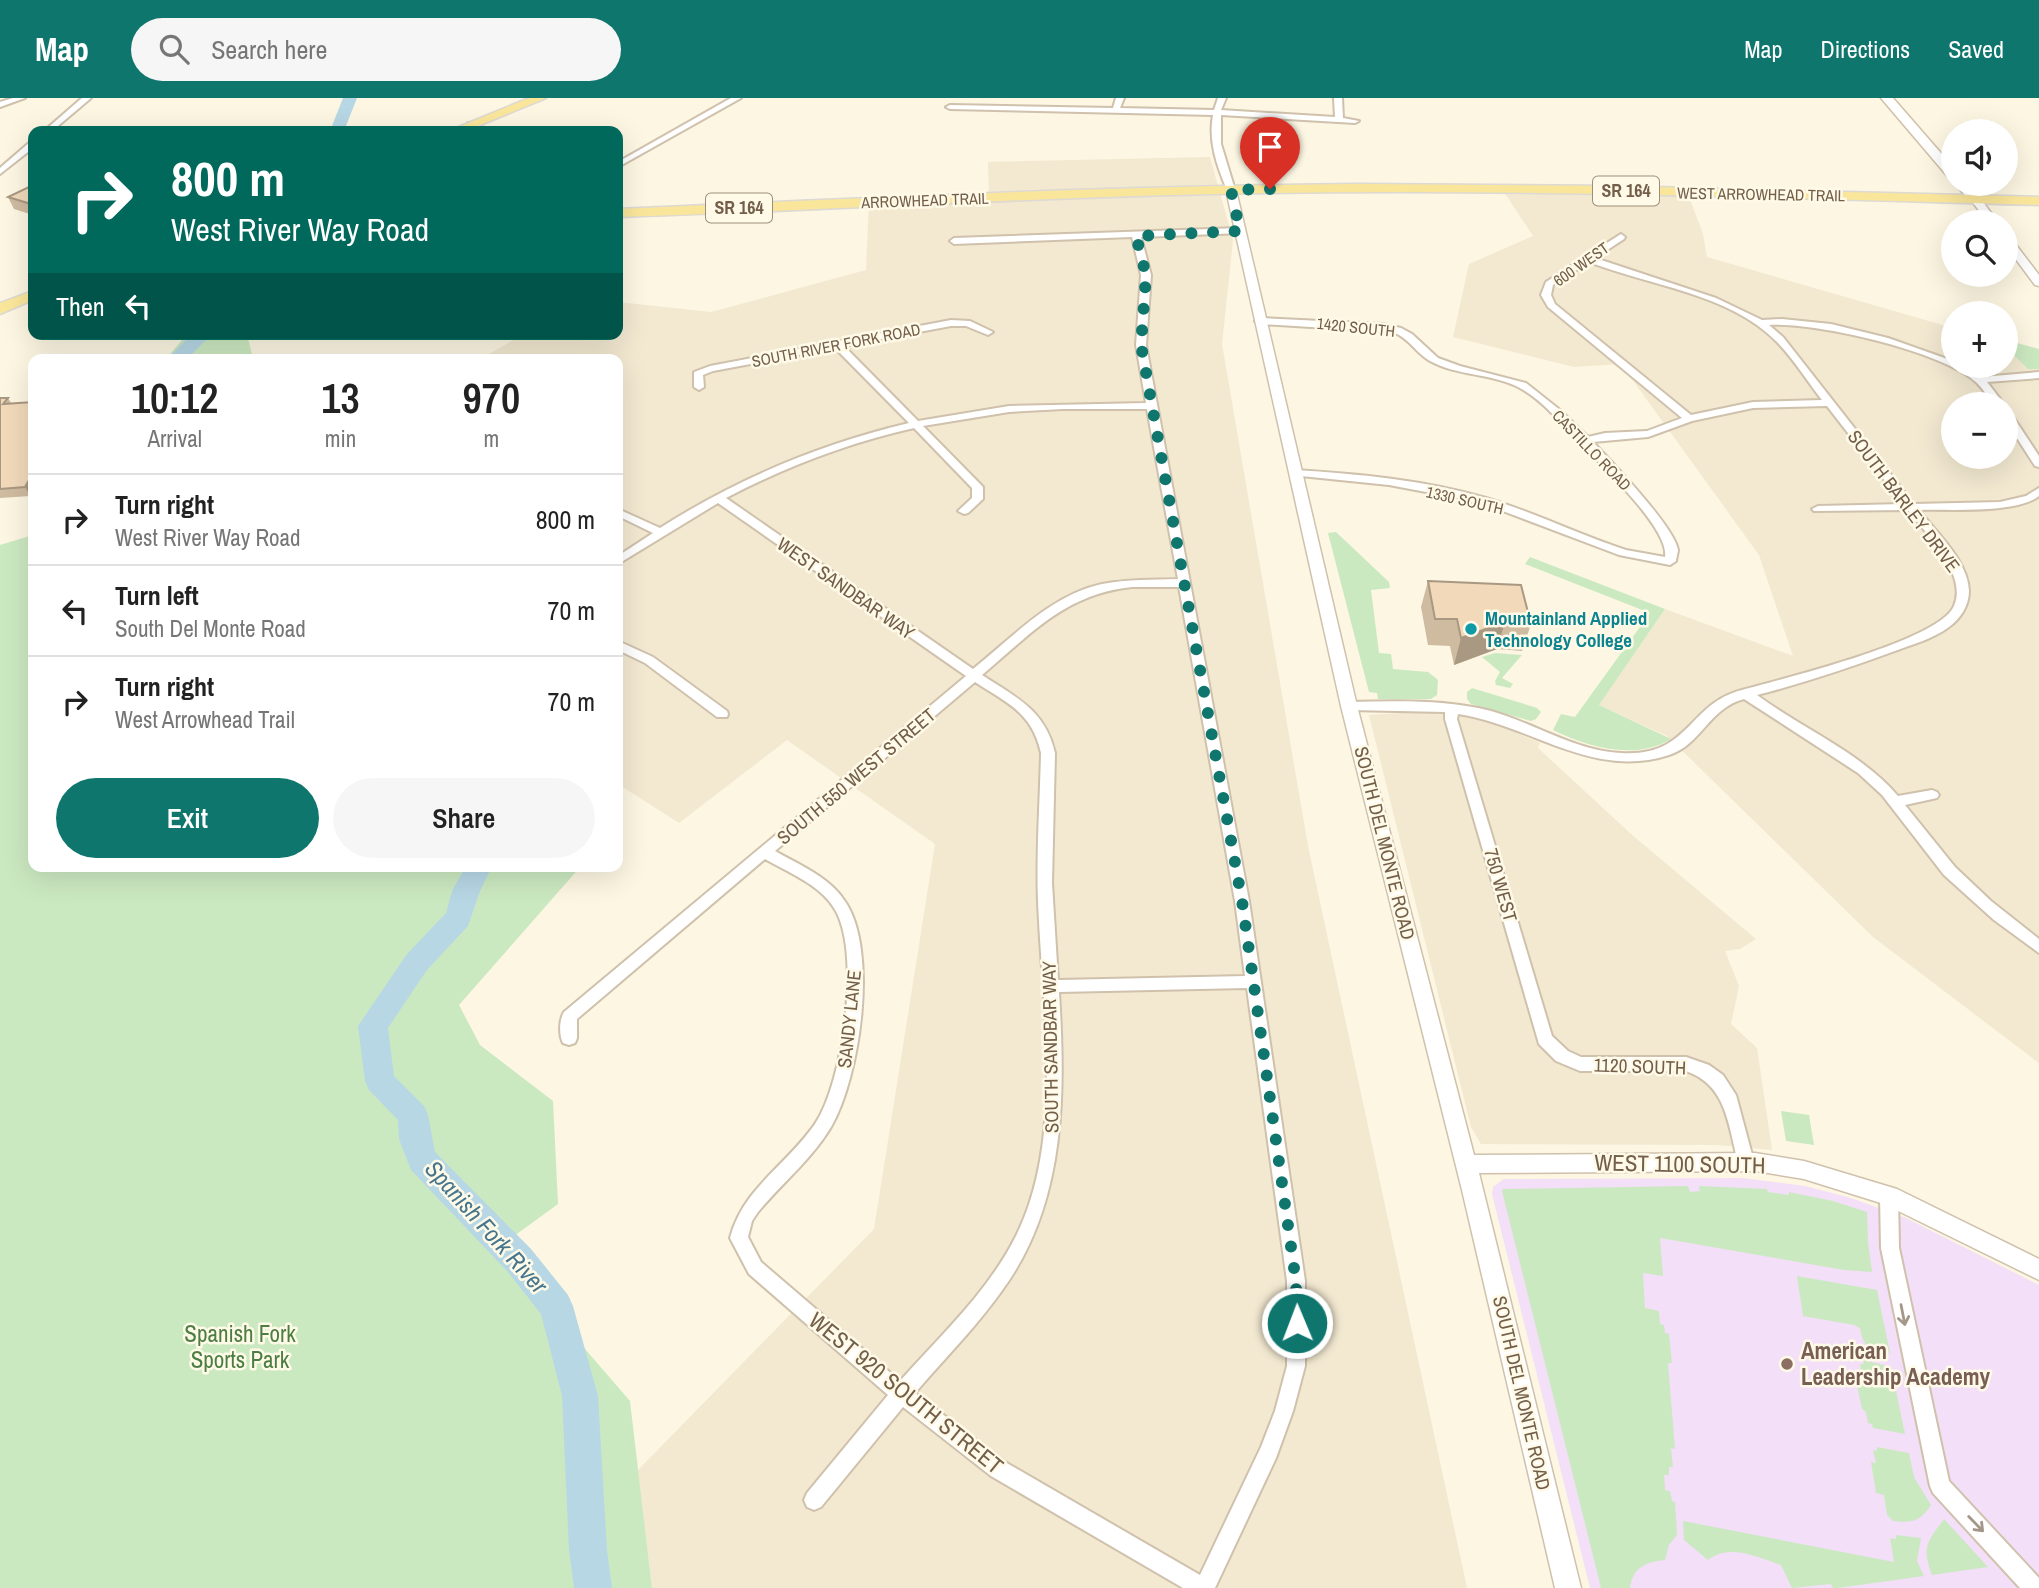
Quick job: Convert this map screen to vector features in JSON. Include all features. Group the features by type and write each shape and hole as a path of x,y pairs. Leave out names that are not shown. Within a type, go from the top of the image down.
{"main road":[{"path":"471,125 540,98"},
{"path":"1887,98 1941,162"},
{"name":"WEST ARROWHEAD TRAIL","path":"1231,190 1503,188 2039,201"},
{"name":"ARROWHEAD TRAIL","path":"623,213 1231,190"},
{"path":"1972,196 1975,199"},
{"path":"0,309 28,297"}],"street":[{"path":"0,104 21,98"},
{"path":"54,126 87,98"},
{"path":"623,162 737,98"},
{"path":"1007,108 1012,98"},
{"path":"1117,111 1120,98"},
{"name":"SOUTH DEL MONTE ROAD","path":"1222,98 1216,113 1216,135 1231,190 1349,706 1466,1164 1568,1588"},
{"path":"1338,98 1339,120"},
{"path":"950,107 1216,113 1355,121"},
{"path":"0,172 28,148"},
{"path":"1975,199 1984,210"},
{"path":"954,241 1240,231"},
{"path":"1136,236 1146,275 1141,345 1242,901 1296,1282 1296,1366 1284,1411 1269,1451 1204,1588"},
{"name":"600 WEST","path":"1621,237 1549,284 1546,295 1551,305 1574,326 1689,419"},
{"path":"2018,255 2039,283"},
{"path":"1588,258 1619,272 1718,302 1761,323 1789,320 1813,323 1941,361"},
{"name":"1420 SOUTH","path":"1260,321 1398,330 1415,340 1422,350 1440,363 1521,385"},
{"name":"SOUTH RIVER FORK ROAD","path":"699,387 698,374 710,369 951,323 967,323 988,332"},
{"name":"SOUTH BARLEY DRIVE","path":"1452,708 1488,715 1580,750 1628,758 1648,757 1682,744 1713,706 1745,693 1815,676 1932,633 1948,624 1958,612 1964,596 1964,584 1952,561 1780,339 1761,323"},
{"path":"837,345 978,487 977,499 964,511"},
{"path":"1980,380 2039,375"},
{"path":"1977,378 1990,392"},
{"name":"CASTILLO ROAD","path":"1521,385 1538,394 1607,461 1662,531 1672,550 1670,561"},
{"path":"1580,437 1648,434 1689,419 1753,405 1830,403"},
{"path":"623,558 718,498 813,455 917,425 1007,409 1153,406"},
{"path":"2018,432 2039,464"},
{"name":"1330 SOUTH","path":"1295,473 1355,477 1481,500 1628,553 1670,561"},
{"path":"1818,509 2000,505 2030,498 2039,491"},
{"name":"WEST SANDBAR WAY","path":"718,498 975,676"},
{"path":"623,514 661,533"},
{"name":"SOUTH 550 WEST STREET","path":"569,1038 569,1016 1052,610 1073,596 1106,585 1185,583"},
{"path":"623,647 649,660 722,714"},
{"name":"SOUTH SANDBAR WAY","path":"814,1500 901,1394 981,1306 1004,1273 1025,1236 1040,1197 1051,1151 1053,1100 1045,897 1048,752 1044,735 1035,719 999,689 975,676"},
{"path":"1745,693 1768,711 1857,765 1894,802 1955,877 1979,900 2039,947"},
{"path":"1349,706 1452,708"},
{"name":"750 WEST","path":"1452,708 1451,719 1545,1039 1562,1056"},
{"path":"1894,802 1932,795"},
{"name":"SANDY LANE","path":"739,1238 745,1217 762,1195 800,1156 827,1119 840,1092 848,1056 855,967 855,944 850,921 839,903 811,879 765,852"},
{"path":"1050,986 1253,982"},
{"name":"1120 SOUTH","path":"1562,1056 1580,1064 1686,1064 1703,1070 1717,1080 1727,1095 1746,1162"},
{"name":"WEST 1100 SOUTH","path":"1466,1164 1746,1162 1804,1170 1889,1196 2039,1270"},
{"path":"1889,1196 1890,1248 1940,1486 2034,1588"},
{"name":"WEST 920 SOUTH STREET","path":"739,1238 755,1268 901,1394 998,1469 1204,1588"}],"shaded area":[{"path":"1210,157 1233,240 1222,344 1308,846 1467,1588 652,1588 638,1470 874,1229 935,844 787,740 679,823 623,787 623,354 489,354 513,340 623,340 623,303 711,312 866,270 869,202 989,198 988,162"},
{"path":"1504,192 1688,194 1703,234 1707,257 1941,325 1941,378 2018,378 2018,348 2039,354 2039,1063 1873,937 1667,736 1598,705 1665,609 1793,656 1759,555 1621,364 1574,367 1453,337 1469,264 1533,236"},
{"path":"1431,711 1487,720 1540,743 1538,748 1631,834 1756,939 1740,949 1725,951 1739,986 1731,1024 1757,1048 1772,1150 1717,1145 1481,1144 1471,1127 1369,715"},
{"name":"American Leadership Academy","path":"1742,1178 1805,1186 1851,1198 1906,1218 2039,1285 2039,1588 1590,1588 1492,1194 1493,1187 1504,1179"}],"green space":[{"path":"182,340 248,340 252,354 170,354"},
{"path":"2018,343 2039,349 2039,369 2028,369 2018,359"},
{"path":"1336,532 1389,582 1390,588 1371,590 1379,653 1391,654 1393,669 1428,672 1438,680 1437,695 1431,699 1378,699 1377,693 1369,692 1328,533"},
{"name":"Spanish Fork Sports Park","path":"28,537 28,872 576,872 459,1005 480,1045 553,1101 558,1204 495,1250 534,1290 630,1401 652,1588 0,1588 0,545"},
{"path":"1530,557 1665,609 1599,705 1671,739 1642,749 1612,749 1581,742 1553,730 1561,714 1575,717 1650,613 1525,564"},
{"path":"1495,653 1522,655 1502,678 1513,684 1510,688 1496,685 1495,681 1500,672 1482,657"},
{"path":"1472,688 1537,708 1541,712 1531,721 1471,704 1467,699 1467,692"},
{"path":"1781,1111 1809,1115 1814,1145 1786,1141"},
{"path":"1688,1186 1690,1192 1700,1191 1699,1186 1767,1189 1768,1192 1789,1195 1789,1192 1833,1201 1867,1212 1872,1272 1844,1270 1660,1238 1663,1276 1643,1273 1645,1308 1659,1311 1660,1324 1664,1325 1665,1333 1669,1334 1672,1363 1668,1363 1675,1449 1671,1448 1673,1467 1669,1467 1669,1475 1664,1475 1665,1490 1670,1491 1672,1501 1675,1502 1677,1535 1669,1545 1665,1560 1652,1562 1637,1570 1630,1588 1601,1588 1502,1191"},
{"path":"1797,1276 1877,1290 1890,1353 1869,1347 1863,1340 1860,1328 1854,1325 1803,1316"},
{"path":"1863,1360 1891,1367 1905,1434 1873,1428 1872,1424 1868,1423 1856,1380 1863,1381 1860,1364 1864,1364"},
{"path":"1877,1447 1909,1453 1914,1477 1931,1505 1919,1518 1893,1521 1887,1515 1884,1495 1876,1493 1871,1462 1876,1463 1873,1450 1877,1451"},
{"path":"1944,1519 1988,1567 1932,1575 1927,1557 1928,1544"},
{"path":"1683,1521 1894,1562 1890,1538 1896,1539 1896,1535 1921,1538 1917,1561 1924,1576 1838,1588 1833,1588 1831,1584 1792,1588 1781,1565 1763,1558 1725,1552 1708,1560 1684,1540"}],"building":[{"path":"28,187 28,203 8,197"},
{"path":"0,398 8,398 3,404 28,402 28,482 25,487 0,489"},
{"path":"1428,581 1521,585 1531,624 1505,622 1461,638 1457,619 1435,619"}],"waterway":[{"name":"Spanish Fork River","path":"339,126 350,98"},
{"name":"Spanish Fork River","path":"181,354 197,340"},
{"name":"Spanish Fork River","path":"476,872 466,891 458,918 417,962 373,1026 380,1081 413,1115 415,1139 422,1160 519,1260 556,1306 580,1396 588,1550 593,1588"}],"place":[{"name":"Mountainland Applied Technology College","path":"1471,629"},
{"name":"American Leadership Academy","path":"1787,1364"}],"route":[{"path":"1270,189 1231,190 1240,231 1136,236 1146,275 1141,345 1242,901 1296,1282 1297,1323"}]}
